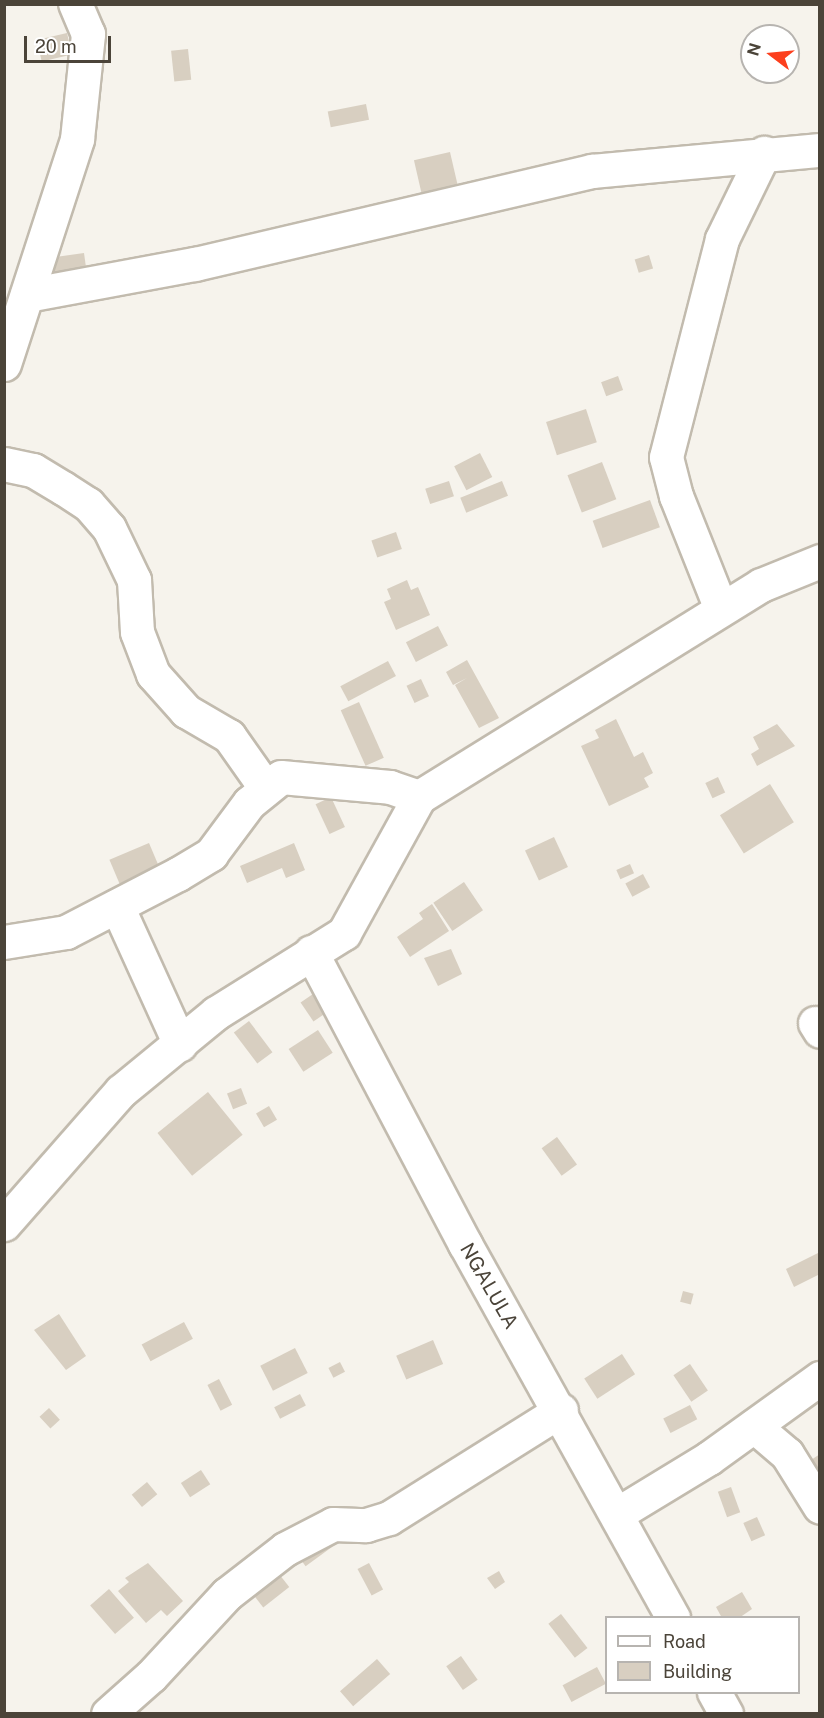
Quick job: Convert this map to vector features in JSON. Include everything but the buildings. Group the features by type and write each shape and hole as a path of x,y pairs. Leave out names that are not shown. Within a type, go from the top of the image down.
{"street":[{"path":"7,349 27,295 77,138 87,34 75,4"},
{"path":"27,295 195,264 592,171 764,153 819,150"},
{"path":"721,609 676,496 666,458 722,240 764,153"},
{"path":"4,465 33,470 88,504 110,528 134,579 137,632 153,674 186,711 229,736 265,787"},
{"path":"4,1224 121,1091 216,1013 353,922 419,797 761,585 819,561"},
{"path":"4,942 66,932 211,854 265,787 281,777 301,777 390,787 419,797"},
{"path":"117,906 180,1044"},
{"name":"NGALULA","path":"311,952 465,1244 561,1410 672,1616"},
{"path":"617,1514 754,1426 819,1378"},
{"path":"108,1713 151,1676 227,1594 285,1550 333,1524 366,1525 389,1518 561,1410"},
{"path":"754,1426 786,1454 819,1507"},
{"path":"715,1694 726,1713"}]}
